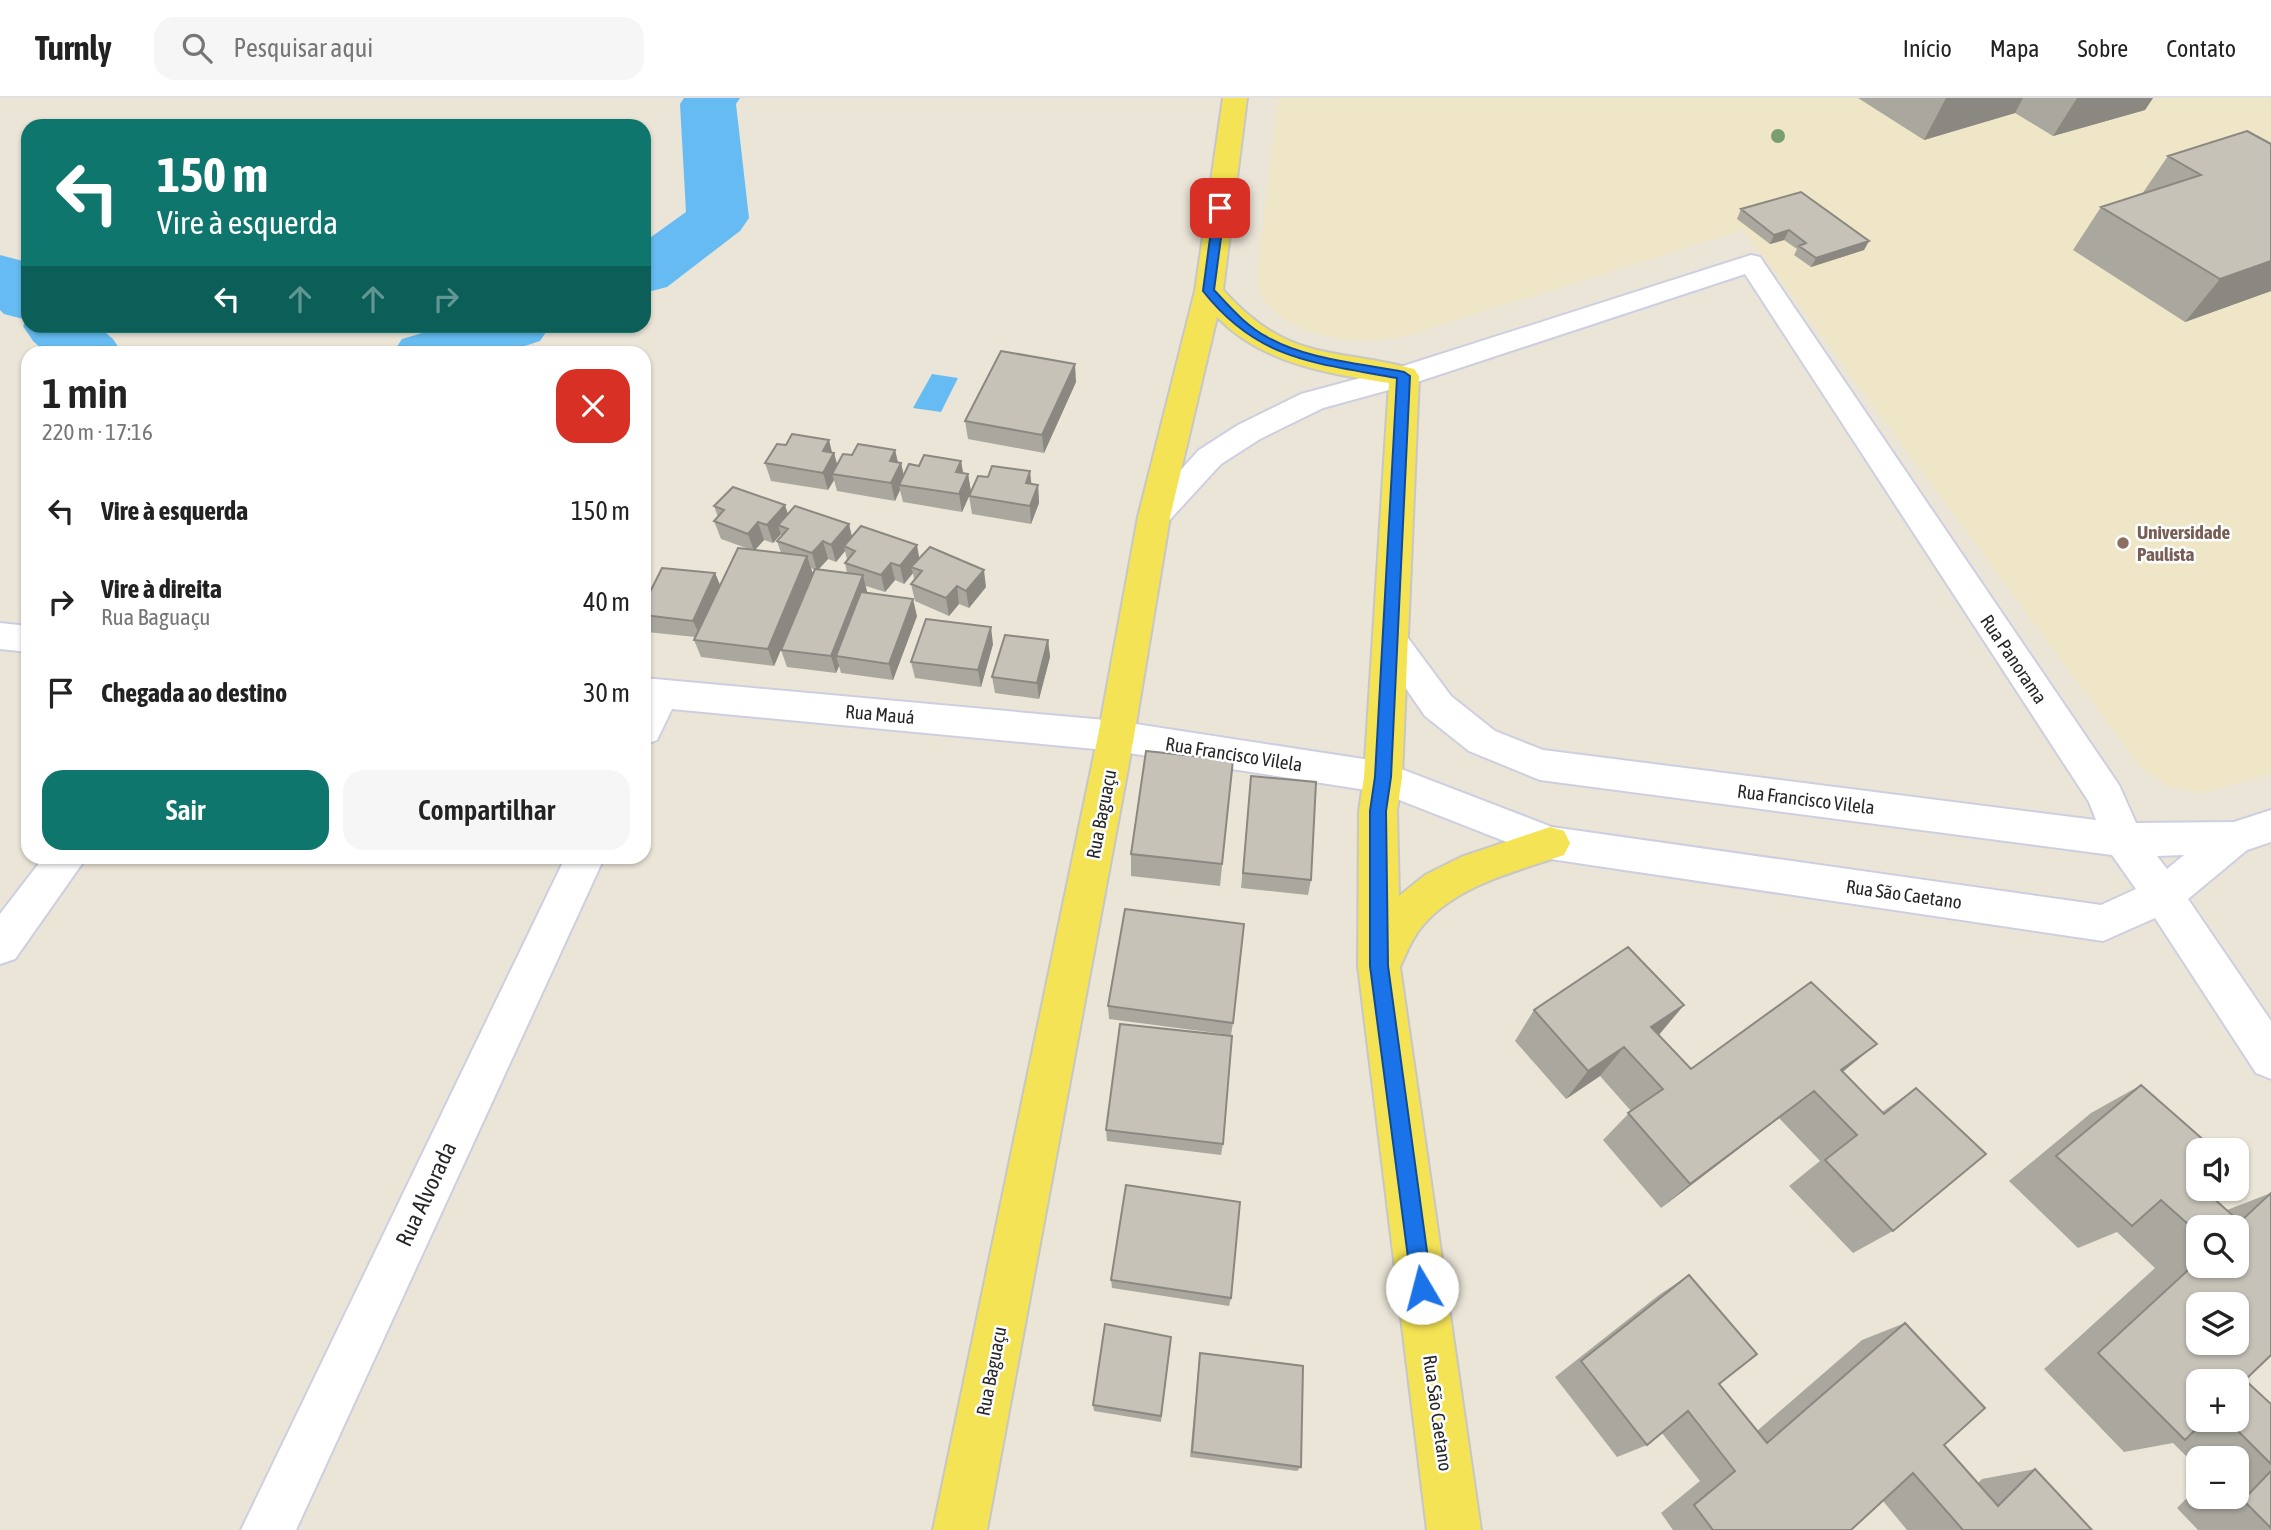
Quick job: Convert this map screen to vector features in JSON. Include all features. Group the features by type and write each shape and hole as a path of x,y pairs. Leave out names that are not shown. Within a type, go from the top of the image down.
{"main road":[{"name":"Rua Baguaçu","path":"960,1530 1116,736 1154,517 1209,291 1235,98"},
{"path":"1209,291 1232,317 1261,339 1297,355 1404,376"},
{"name":"Rua São Caetano","path":"1404,376 1383,777 1378,811 1379,966 1454,1530"},
{"path":"1379,966 1409,912 1438,889 1472,870 1550,843"}],"street":[{"name":"Rua Panorama","path":"1404,376 1751,264 2106,796 2123,840 2163,895 2271,1058"},
{"path":"1154,517 1210,457 1249,432 1312,401 1404,376"},
{"path":"0,636 21,638"},
{"name":"Rua Francisco Vilela","path":"1390,639 1438,706 1482,741 1539,765 2123,840 2234,838 2271,826"},
{"name":"Rua Mauá","path":"653,693 1116,736"},
{"name":"Rua Francisco Vilela","path":"1116,736 1383,777 1550,843"},
{"name":"Rua São Caetano","path":"1550,843 2103,923 2163,895 2234,838"},
{"path":"0,946 62,864"},
{"name":"Rua Alvorada","path":"268,1530 581,864"}],"shaded area":[{"name":"Universidade Paulista","path":"1278,98 2271,98 2271,774 2202,793 2170,787 2141,768 1743,230 1402,337 1371,341 1339,339 1308,331 1282,318 1265,302 1256,283"}],"water":[{"path":"932,374 958,378 941,412 913,408"}],"building":[{"path":"2247,131 2271,144 2271,261 2220,279 2101,207 2201,175 2168,156"},
{"path":"1801,192 1869,241 1816,258 1799,246 1806,243 1789,230 1774,235 1741,209"},
{"path":"1001,351 1075,364 1042,435 965,421"},
{"path":"792,434 829,440 823,451 834,453 823,473 765,463 777,444 786,445"},
{"path":"858,444 895,450 890,461 901,463 891,483 832,474 843,454 852,455"},
{"path":"924,455 961,461 956,472 968,474 959,494 899,485 909,464 919,466"},
{"path":"992,466 1030,471 1026,483 1038,485 1030,506 969,496 978,476 988,477"},
{"path":"733,487 785,505 767,525 758,522 748,534 714,521 724,510 714,506"},
{"path":"795,506 849,524 831,545 823,541 812,553 777,541 788,529 778,525"},
{"path":"861,526 917,545 900,566 891,563 881,575 845,563 855,551 844,546"},
{"path":"930,547 984,570 966,591 957,586 946,598 911,584 922,571 911,567"},
{"path":"738,548 807,556 768,649 694,640"},
{"path":"662,568 715,573 693,621 651,616 651,590"},
{"path":"815,569 863,575 831,656 781,650"},
{"path":"861,592 913,599 889,664 836,656"},
{"path":"926,619 991,627 978,670 911,662"},
{"path":"1005,635 1048,640 1037,683 992,677"},
{"path":"1146,751 1233,760 1222,864 1131,854"},
{"path":"1251,776 1316,782 1311,880 1243,873"},
{"path":"1125,909 1244,924 1233,1023 1108,1006"},
{"path":"1628,947 1684,1005 1651,1027 1691,1069 1811,982 1877,1044 1841,1070 1884,1114 1916,1088 1986,1154 1893,1231 1825,1160 1857,1135 1814,1091 1690,1184 1628,1113 1663,1089 1624,1047 1588,1071 1534,1010"},
{"path":"1120,1024 1232,1036 1223,1144 1106,1130"},
{"path":"2141,1085 2201,1138 2186,1138 2186,1201 2217,1201 2232,1215 2186,1215 2186,1222 2161,1200 2132,1226 2056,1156"},
{"path":"1126,1185 1240,1202 1231,1298 1111,1280"},
{"path":"2271,1193 2271,1355 2249,1376 2249,1369 2186,1369 2186,1432 2193,1432 2185,1440 2098,1353 2186,1272 2186,1278 2249,1278 2247,1215"},
{"path":"1689,1275 1757,1354 1719,1384 1767,1443 1905,1323 1985,1408 1944,1445 1998,1506 2035,1469 2092,1530 1963,1530 1913,1473 1851,1530 1713,1530 1694,1505 1735,1471 1688,1411 1647,1445 1581,1361"},
{"path":"1105,1324 1171,1337 1161,1416 1093,1405"},
{"path":"1200,1353 1303,1366 1301,1467 1192,1452"},
{"path":"2249,1384 2271,1404 2271,1464 2239,1432 2249,1432"},
{"path":"2271,1471 2271,1528 2249,1506 2249,1494"}],"waterway":[{"path":"651,268 718,218 708,104 712,98"},
{"path":"0,275 21,294"},
{"path":"65,333 80,346"},
{"path":"452,346 494,333"}],"place":[{"name":"Universidade Paulista","path":"2123,543"}],"route":[{"path":"1220,208 1209,291 1232,317 1261,339 1297,355 1404,376 1383,777 1378,811 1379,966 1422,1288"}]}
